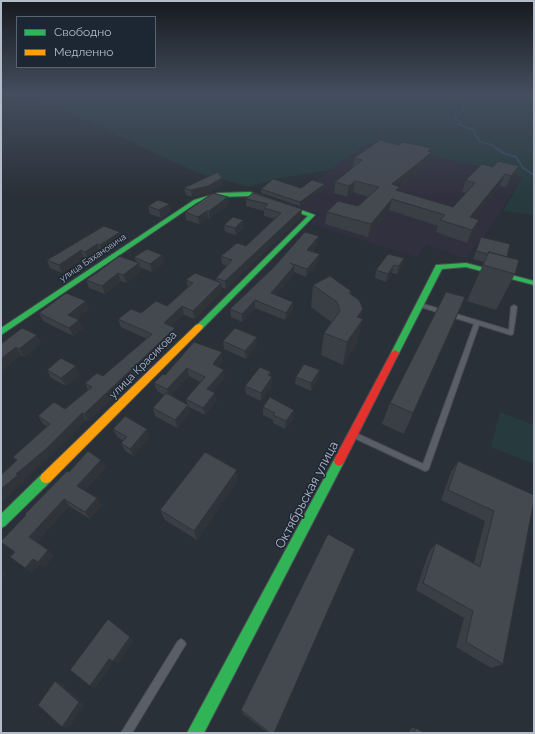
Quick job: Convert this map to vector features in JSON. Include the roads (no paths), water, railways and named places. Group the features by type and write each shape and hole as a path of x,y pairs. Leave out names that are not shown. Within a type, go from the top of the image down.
{"street":[{"name":"улица Бахановича","path":"1,332 196,201 218,195 250,194 312,215 302,226"},
{"name":"улица Красикова","path":"1,522 302,226"},
{"name":"Октябрьская улица","path":"195,733 439,267 466,265 534,283"}],"lane":[{"path":"420,305 510,333 514,307"},
{"path":"352,434 425,468 477,323"},
{"path":"126,733 181,644"}],"waterway":[{"path":"469,128 474,130 475,135 481,142 492,145 497,149"},
{"path":"496,148 503,153 516,157 523,168 534,175"}]}
